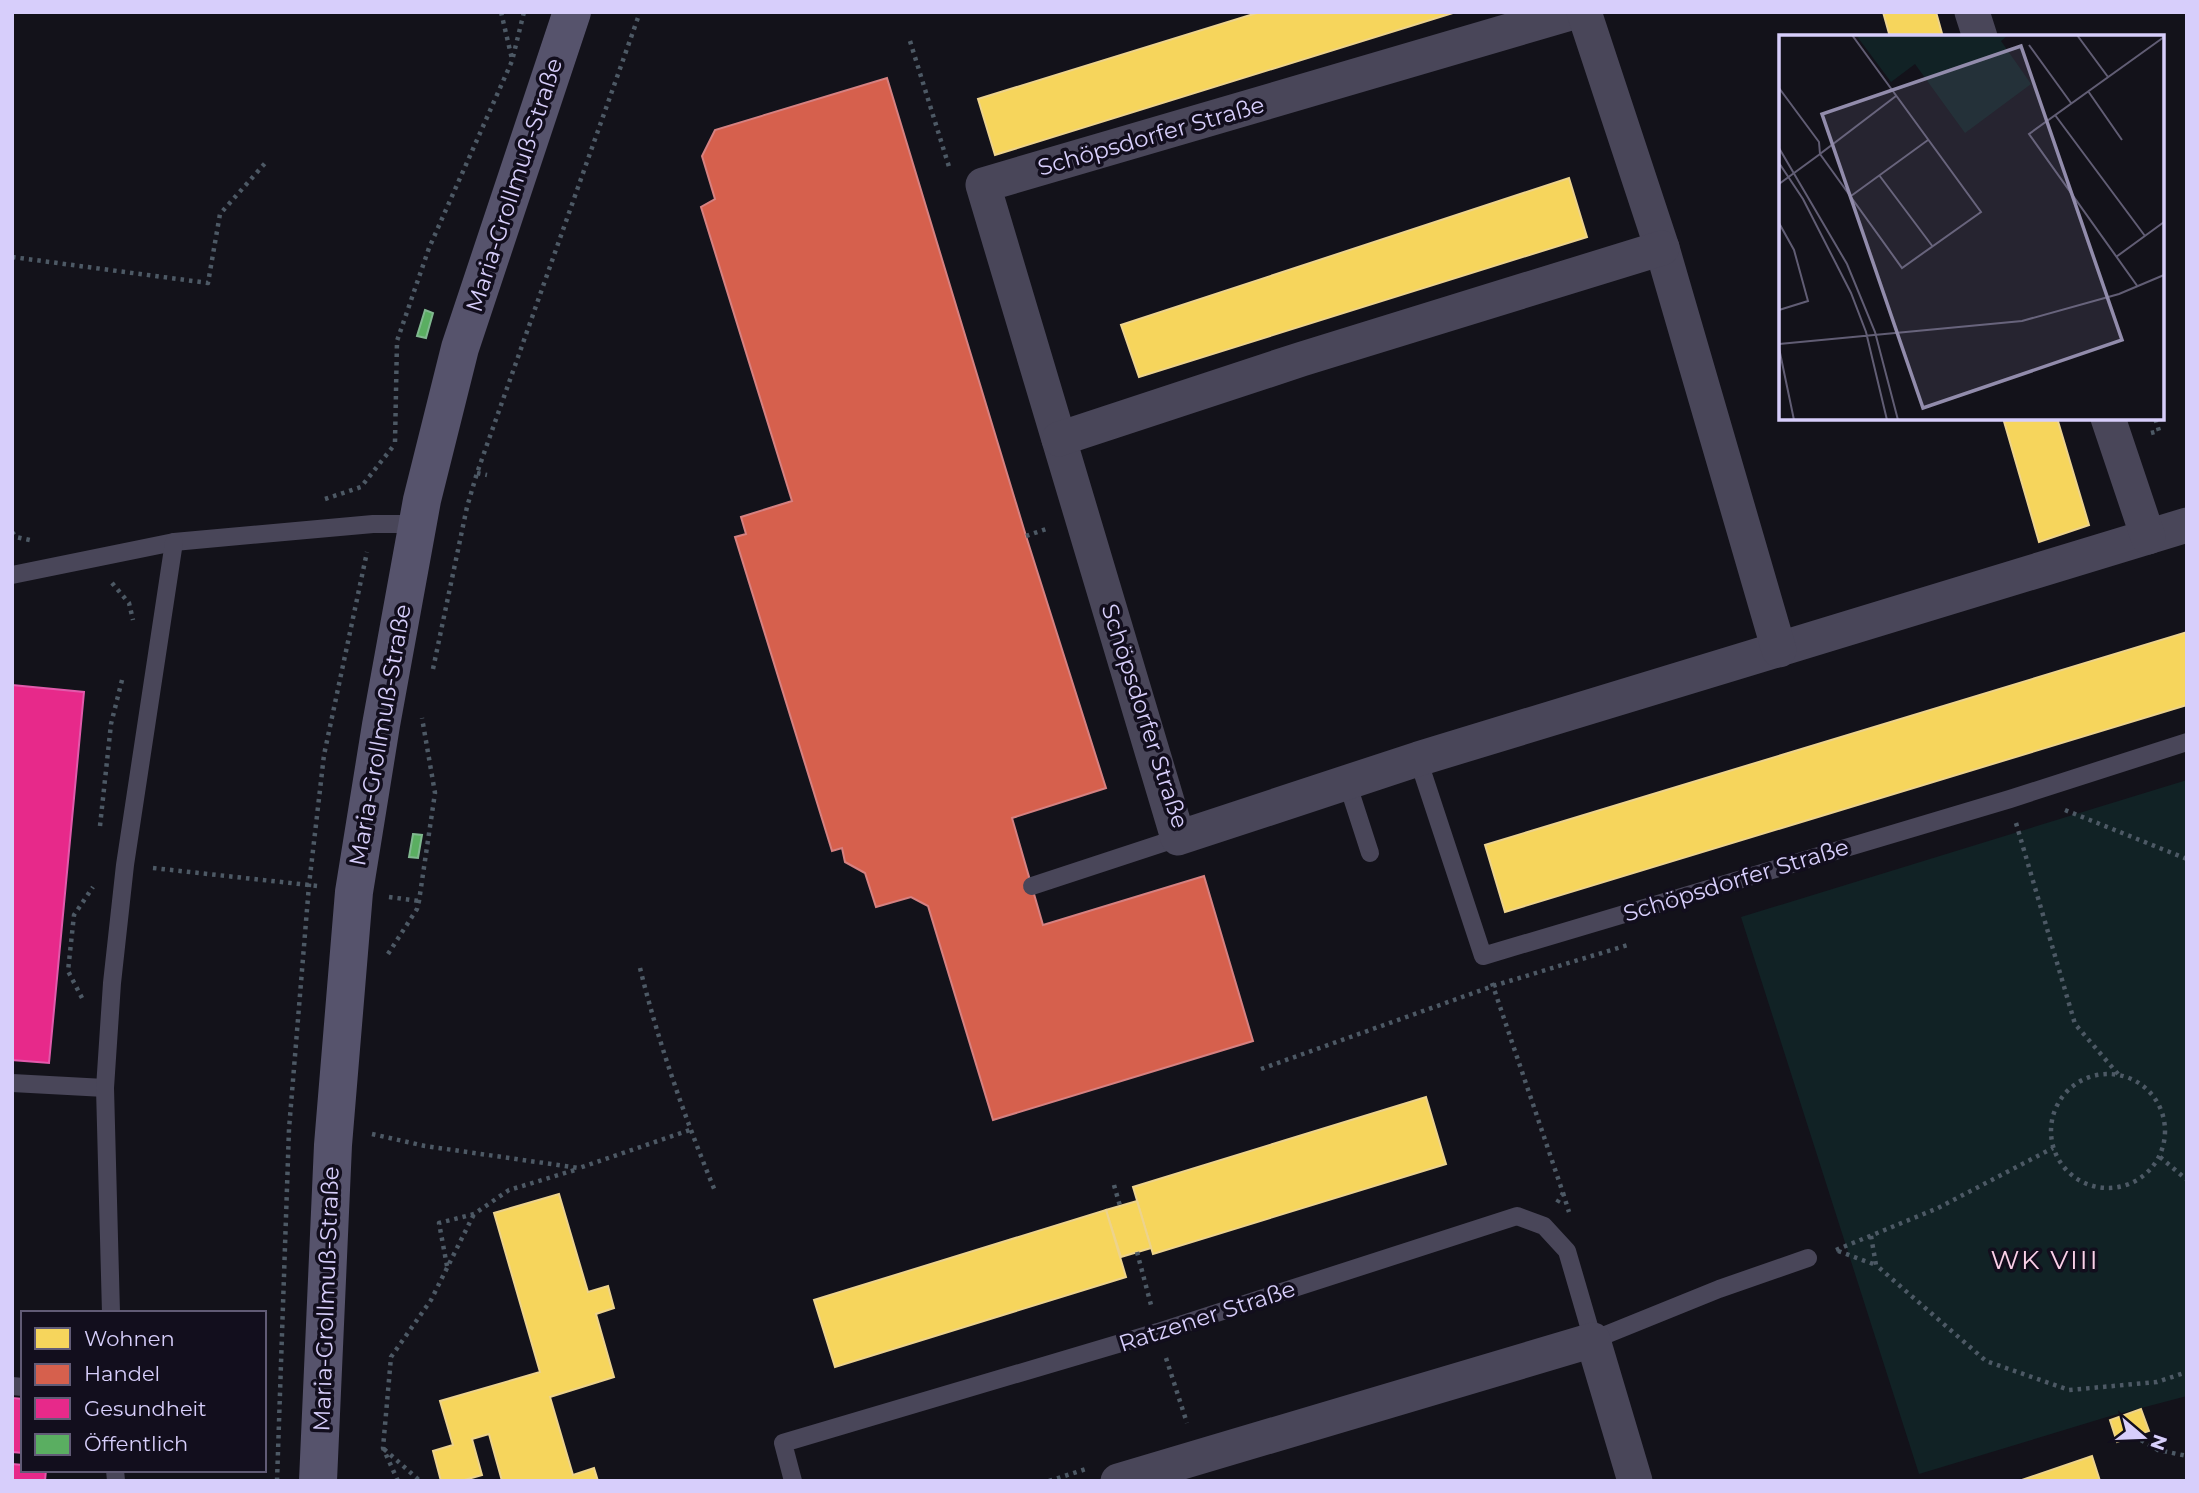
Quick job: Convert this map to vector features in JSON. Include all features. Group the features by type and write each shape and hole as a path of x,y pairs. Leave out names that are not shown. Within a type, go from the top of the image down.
{"street":[{"name":"Maria-Grollmuß-Straße","path":"318,1481 332,1145 354,892 380,725 417,524 460,348 572,12"},
{"name":"Schöpsdorfer Straße","path":"1574,12 983,185 1178,838 1418,759 2187,525"},
{"path":"1584,12 1662,248 1779,650"},
{"path":"1972,12 1979,35"},
{"path":"1059,439 1302,359 1662,248"},
{"path":"2109,420 2148,537"},
{"path":"1118,1481 1593,1340 1635,1481"}],"lane":[{"path":"13,577 174,542 373,524 417,524"},
{"path":"111,1311 106,1088 112,983 125,865 174,542"},
{"name":"Schöpsdorfer Straße","path":"1483,956 2010,799 2187,742"},
{"path":"1418,759 1483,956"},
{"path":"1347,782 1370,853"},
{"path":"1032,886 1178,838"},
{"path":"12,1083 106,1088"},
{"name":"Ratzener Straße","path":"793,1481 783,1443 1158,1332 1517,1216 1544,1226"},
{"path":"1544,1226 1567,1251 1593,1340 1719,1289 1808,1258"}],"path":[{"path":"501,12 512,61"},
{"path":"430,680 477,472 640,12"},
{"path":"909,41 952,177"},
{"path":"12,257 208,283 220,214 267,161"},
{"path":"477,472 487,474"},
{"path":"1026,536 1060,525"},
{"path":"111,582 129,603 135,631"},
{"path":"99,834 111,724 125,671"},
{"path":"388,956 417,909 435,793 422,720 425,706"},
{"path":"2010,799 2075,1024 2119,1074"},
{"path":"2053,814 2065,810 2187,859"},
{"path":"2004,830 2029,822"},
{"path":"81,1010 82,997 68,971 74,915 93,890 96,861 419,901"},
{"path":"1261,1069 1493,986 1637,942"},
{"path":"1483,956 1563,1193 1544,1226"},
{"path":"640,968 654,1027 690,1130 715,1191"},
{"path":"2101,1074 2119,1074 2135,1080 2149,1091 2160,1105 2166,1140 2160,1157 2150,1172 2135,1183 2118,1189 2099,1188 2082,1183 2067,1172 2053,1148 2052,1121 2057,1104 2068,1090 2083,1079 2101,1074"},
{"path":"447,1267 439,1223 474,1214 509,1190 690,1130"},
{"path":"371,1147 372,1133 425,1146 579,1168"},
{"path":"1808,1258 1836,1250 1938,1208 2053,1148"},
{"path":"2160,1157 2187,1180"},
{"path":"1114,1185 1120,1206"},
{"path":"398,1481 383,1448 391,1357 431,1300 474,1214"},
{"path":"1871,1236 1877,1265"},
{"path":"1836,1250 1877,1265 1986,1361 2069,1390 2157,1382 2187,1372"},
{"path":"1137,1252 1196,1458"},
{"path":"2141,1440 2158,1450 2187,1456"},
{"path":"383,1448 421,1481"}],"shaded area":[{"path":"2187,780 2187,1396 2107,1417 1919,1474 1741,917"}],"building: Wohnen":[{"path":"1260,12 1456,12 995,155 978,99"},
{"path":"1883,12 1936,12 1942,35 1889,35"},
{"path":"1569,178 1587,237 1139,377 1121,325"},
{"path":"2004,420 2058,420 2089,525 2039,542"},
{"path":"2187,632 2187,705 1505,912 1485,845"},
{"path":"1426,1097 1446,1164 1153,1254 1133,1187"},
{"path":"559,1194 588,1292 608,1286 614,1308 596,1314 614,1377 550,1397 573,1475 594,1468 598,1481 502,1481 489,1434 472,1439 482,1475 461,1481 441,1481 433,1451 453,1445 440,1401 540,1372 494,1213"},
{"path":"1137,1201 1151,1248 1121,1257 1106,1210"},
{"path":"1106,1210 1126,1277 835,1367 814,1300"},
{"path":"2141,1409 2149,1431 2117,1442 2110,1420"},
{"path":"2092,1456 2100,1481 2019,1481"}],"building: Handel":[{"path":"887,78 1026,536 1106,788 1012,818 1043,925 1204,876 1253,1041 993,1120 928,906 911,897 876,907 865,873 845,862 842,848 832,851 735,537 746,534 741,517 792,501 701,207 715,199 702,156 715,130"}],"building: Gesundheit":[{"path":"12,685 84,692 49,1063 12,1060"},
{"path":"12,1398 21,1399 21,1453 12,1452"},
{"path":"12,1464 21,1465 21,1472 46,1472 45,1481 12,1481"}],"building: Öffentlich":[{"path":"425,310 433,313 426,338 417,336"},
{"path":"413,834 422,835 418,858 409,857"}],"district":[{"name":"WK VIII","path":"2045,1260"}]}
